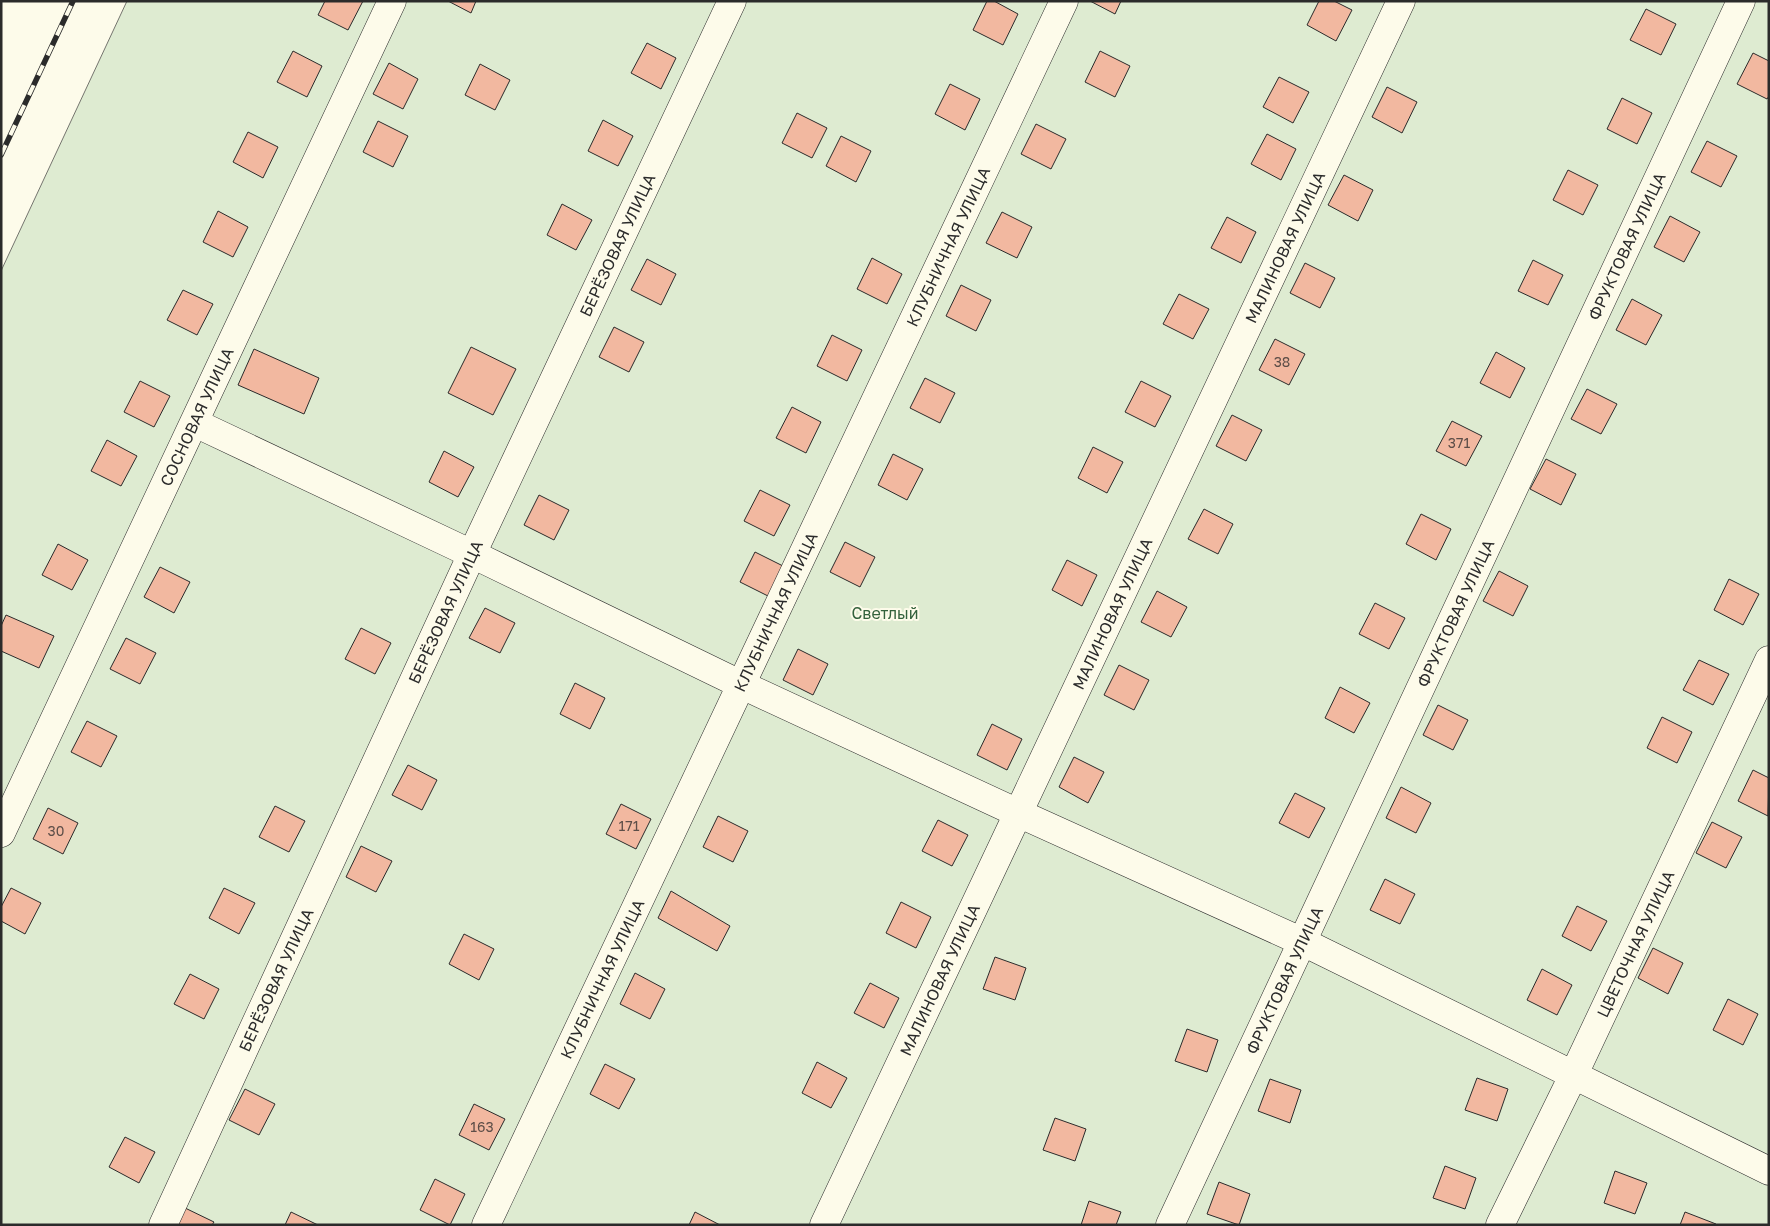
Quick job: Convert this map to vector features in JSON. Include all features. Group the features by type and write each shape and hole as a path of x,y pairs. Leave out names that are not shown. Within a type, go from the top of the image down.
{"street":[{"name":"СОСНОВАЯ УЛИЦА","path":"1,834 392,1"},
{"name":"БЕРЁЗОВАЯ УЛИЦА","path":"162,1225 472,554 732,1"},
{"name":"КЛУБНИЧНАЯ УЛИЦА","path":"486,1225 1064,1"},
{"name":"МАЛИНОВАЯ УЛИЦА","path":"824,1225 1400,1"},
{"name":"ФРУКТОВАЯ УЛИЦА","path":"1170,1225 1741,1"},
{"path":"194,423 472,554 742,685 1303,942 1769,1171"},
{"name":"ЦВЕТОЧНАЯ УЛИЦА","path":"1500,1225 1574,1074 1769,660"}],"green space":[{"name":"Светлый","path":"127,1 1769,1 1769,1225 1,1225 1,271"}],"building":[{"path":"325,1 363,1 348,30 318,15"},
{"path":"448,1 476,1 471,13"},
{"path":"987,1 994,1 1018,14 1003,45 973,30"},
{"path":"1090,1 1121,1 1115,14"},
{"path":"1319,1 1334,1 1352,10 1336,41 1307,25"},
{"path":"1646,9 1676,24 1661,55 1630,40"},
{"path":"647,43 676,58 661,89 631,73"},
{"path":"293,51 322,66 307,97 277,82"},
{"path":"1100,51 1130,66 1115,97 1085,82"},
{"path":"1753,53 1769,61 1769,96 1767,99 1737,84"},
{"path":"389,63 418,79 403,109 373,94"},
{"path":"480,64 510,80 495,110 465,95"},
{"path":"1279,77 1309,92 1293,123 1263,107"},
{"path":"950,84 980,99 965,130 935,114"},
{"path":"1387,87 1417,102 1402,133 1372,117"},
{"path":"1622,98 1652,113 1637,144 1607,129"},
{"path":"797,113 827,128 812,158 782,143"},
{"path":"603,120 633,136 618,166 588,151"},
{"path":"378,121 408,136 393,167 363,152"},
{"path":"1036,124 1066,139 1051,169 1021,154"},
{"path":"248,132 278,147 263,178 233,162"},
{"path":"1267,134 1296,149 1281,180 1251,164"},
{"path":"841,136 871,151 856,182 826,166"},
{"path":"1707,141 1737,156 1721,187 1691,172"},
{"path":"1568,170 1598,185 1583,215 1553,200"},
{"path":"1344,175 1373,190 1358,221 1328,205"},
{"path":"562,204 592,220 576,250 547,235"},
{"path":"218,211 248,227 233,257 203,242"},
{"path":"1002,212 1032,227 1017,258 986,243"},
{"path":"1670,216 1700,232 1684,262 1654,247"},
{"path":"1227,217 1256,232 1241,263 1211,248"},
{"path":"872,258 902,274 887,304 857,289"},
{"path":"647,259 676,274 661,305 631,290"},
{"path":"1533,260 1563,275 1548,305 1518,291"},
{"path":"1305,263 1335,278 1320,308 1290,293"},
{"path":"961,285 991,300 976,331 946,316"},
{"path":"183,290 213,304 197,335 167,320"},
{"path":"1179,294 1209,309 1193,339 1163,324"},
{"path":"1632,299 1662,315 1646,345 1616,330"},
{"path":"614,327 644,342 629,372 599,357"},
{"path":"832,335 862,350 847,381 817,366"},
{"path":"1275,339 1305,354 1289,385 1259,370"},
{"path":"471,347 516,369 493,415 448,393"},
{"path":"254,349 319,378 304,414 238,385"},
{"path":"1496,352 1525,368 1510,398 1480,383"},
{"path":"925,378 955,393 940,423 910,408"},
{"path":"140,381 170,396 154,427 124,412"},
{"path":"1141,381 1171,396 1155,427 1125,412"},
{"path":"1587,389 1617,404 1601,434 1571,419"},
{"path":"792,407 821,422 806,453 776,438"},
{"path":"1232,415 1262,430 1246,461 1216,446"},
{"path":"1452,421 1482,436 1466,466 1436,451"},
{"path":"107,440 137,456 121,486 91,471"},
{"path":"1093,447 1123,462 1107,493 1078,478"},
{"path":"444,451 474,467 458,497 429,482"},
{"path":"893,454 923,469 907,500 878,485"},
{"path":"1546,459 1576,474 1561,505 1530,489"},
{"path":"760,490 790,505 774,536 744,521"},
{"path":"539,495 569,510 554,540 524,525"},
{"path":"1204,509 1233,524 1218,554 1188,539"},
{"path":"1421,514 1451,529 1436,560 1406,544"},
{"path":"845,542 875,557 860,587 830,572"},
{"path":"58,544 88,560 72,590 42,575"},
{"path":"755,552 785,567 770,597 740,582"},
{"path":"1067,560 1097,575 1082,606 1052,590"},
{"path":"160,567 190,582 174,613 144,597"},
{"path":"1499,571 1528,586 1513,616 1483,601"},
{"path":"1729,579 1759,594 1743,625 1714,610"},
{"path":"1157,591 1187,607 1171,637 1141,622"},
{"path":"1375,603 1405,618 1389,649 1359,634"},
{"path":"485,608 515,623 500,653 469,638"},
{"path":"6,615 54,636 39,668 1,651 1,626"},
{"path":"361,628 391,643 375,674 345,659"},
{"path":"126,638 156,653 140,684 110,669"},
{"path":"798,649 828,664 813,695 783,680"},
{"path":"1699,660 1729,674 1713,705 1683,690"},
{"path":"1119,665 1149,680 1134,710 1104,695"},
{"path":"575,683 605,698 590,729 560,714"},
{"path":"1340,687 1370,703 1354,733 1325,718"},
{"path":"1438,705 1468,720 1453,750 1423,735"},
{"path":"1662,717 1692,732 1677,763 1647,748"},
{"path":"87,721 117,736 101,767 71,752"},
{"path":"992,724 1022,739 1007,770 977,755"},
{"path":"1074,757 1104,772 1088,803 1059,787"},
{"path":"408,765 437,780 422,810 392,795"},
{"path":"1753,770 1769,778 1768,816 1738,801"},
{"path":"1401,787 1431,803 1416,833 1386,818"},
{"path":"1295,793 1325,808 1309,838 1279,823"},
{"path":"621,804 651,819 636,849 606,834"},
{"path":"275,806 305,821 289,852 259,837"},
{"path":"48,808 78,823 63,854 33,839"},
{"path":"718,816 748,831 733,862 703,847"},
{"path":"938,820 968,835 952,866 922,851"},
{"path":"1712,822 1742,837 1726,868 1696,853"},
{"path":"361,846 392,861 376,892 346,877"},
{"path":"1385,879 1415,894 1400,924 1370,910"},
{"path":"11,888 41,903 25,934 1,921 1,907"},
{"path":"224,888 255,903 239,934 209,918"},
{"path":"671,891 730,926 717,951 658,918"},
{"path":"901,902 931,917 916,948 886,933"},
{"path":"1577,906 1607,921 1591,951 1562,936"},
{"path":"464,934 494,949 479,980 449,964"},
{"path":"1653,948 1683,963 1668,994 1638,978"},
{"path":"995,957 1026,968 1015,1000 983,989"},
{"path":"1542,969 1572,985 1557,1015 1527,1000"},
{"path":"635,973 665,989 650,1019 620,1004"},
{"path":"190,974 219,989 204,1019 174,1004"},
{"path":"870,983 899,998 884,1028 854,1013"},
{"path":"1728,999 1758,1014 1743,1045 1713,1030"},
{"path":"1187,1029 1218,1040 1207,1072 1175,1061"},
{"path":"817,1062 847,1078 831,1108 802,1093"},
{"path":"605,1064 635,1079 619,1109 590,1094"},
{"path":"1477,1078 1508,1089 1497,1121 1465,1110"},
{"path":"1270,1079 1301,1090 1290,1123 1258,1111"},
{"path":"245,1089 275,1104 259,1135 229,1120"},
{"path":"474,1104 505,1119 489,1150 459,1135"},
{"path":"1055,1118 1086,1129 1075,1161 1043,1150"},
{"path":"125,1137 155,1152 139,1183 109,1167"},
{"path":"1445,1166 1476,1178 1465,1209 1433,1198"},
{"path":"1615,1171 1647,1183 1635,1214 1604,1203"},
{"path":"435,1179 465,1194 450,1225 420,1210"},
{"path":"1219,1182 1250,1194 1239,1225 1207,1214"},
{"path":"1089,1201 1121,1212 1116,1225 1081,1225"},
{"path":"183,1207 214,1222 212,1225 174,1225"},
{"path":"291,1212 318,1225 285,1225"},
{"path":"695,1212 720,1225 689,1225"},
{"path":"1685,1212 1716,1224 1716,1225 1680,1225"}],"railway":[{"path":"1,155 73,1"}]}
